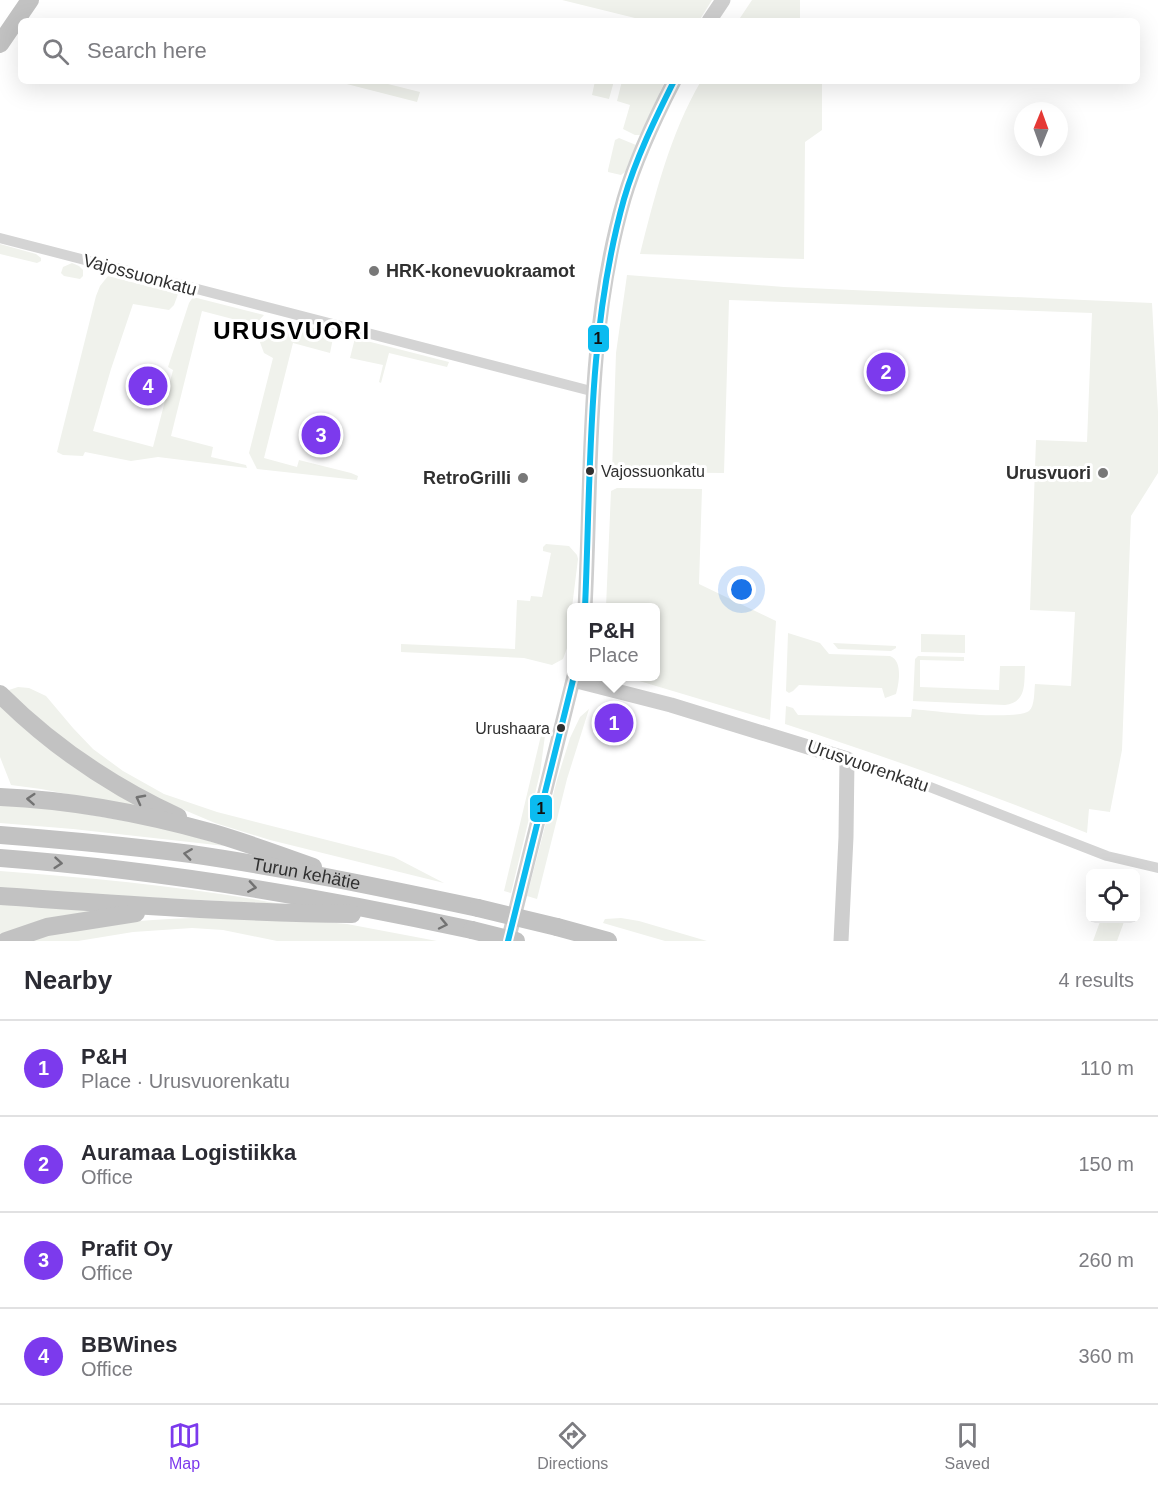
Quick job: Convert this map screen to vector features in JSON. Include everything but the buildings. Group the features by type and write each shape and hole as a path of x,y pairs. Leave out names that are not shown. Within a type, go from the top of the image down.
{"highway":[{"path":"0,44 30,0"},
{"path":"0,694 53,742 113,784 147,803 212,833 369,885"},
{"path":"0,797 74,804 212,833"},
{"name":"Turun kehätie","path":"0,835 192,855 369,885 478,908 608,941"},
{"name":"Turun kehätie","path":"0,858 188,877 399,914 516,941"},
{"path":"0,896 284,913 399,914"},
{"path":"6,941 48,927 78,921 177,908"}],"street":[{"path":"711,18 723,0"},
{"path":"585,603 595,392 603,298 625,196 650,129 672,84"},
{"name":"Vajossuonkatu","path":"0,238 595,392"},
{"path":"508,941 573,681"},
{"name":"Urusvuorenkatu","path":"585,681 847,759 930,787 1107,856 1158,868"},
{"path":"841,941 847,759"}],"shaded area":[{"path":"562,0 712,0 701,18 635,18"},
{"path":"752,0 800,0 800,18 740,18"},
{"path":"347,84 388,84 420,92 417,102"},
{"path":"594,84 613,84 609,99 592,95"},
{"path":"621,84 664,84 640,135 623,129 630,105 617,101"},
{"path":"699,84 822,84 822,130 805,142 804,259 640,254 672,143"},
{"path":"619,138 636,145 625,172 621,175 608,172 615,140"},
{"path":"0,244 36,254 41,261 37,263 0,254"},
{"path":"72,263 83,270 83,276 80,279 64,276 61,273 63,267"},
{"path":"627,275 784,287 1152,303 1158,412 1158,473 1131,516 1122,750 1110,812 1089,809 1087,833 937,776 785,724 786,706 793,708 798,715 911,717 912,709 973,714 1020,714 1031,709 1035,684 1071,686 1075,612 1030,610 1036,440 1087,442 1092,313 729,300 724,473 612,472 616,353"},
{"path":"108,276 178,294 174,305 169,310 133,304 93,431 153,447 173,370 168,367 193,297 264,315 244,332 242,330 244,322 202,311 171,436 213,447 211,457 246,465 247,468 158,457 131,461 85,452 83,456 63,455 57,452 96,296"},
{"path":"282,320 334,333 330,353 293,343 264,458 297,467 299,460 351,473 358,476 357,480 257,469 249,453 273,358 264,353 258,337"},
{"path":"355,338 449,362 447,367 389,353 381,383 379,382 383,365 350,358"},
{"path":"617,488 702,489 699,584 776,621 770,720 639,681 660,681 660,603 606,603 611,491"},
{"path":"546,544 569,546 578,559 573,603 567,603 567,648 563,659 552,665 524,658 401,652 401,644 515,649 517,600 530,601 531,596 542,597 551,553 543,551"},
{"path":"788,633 820,643 829,654 890,656 897,662 898,667 899,678 896,694 885,698 882,688 799,685 789,693 786,691"},
{"path":"921,634 965,635 965,653 921,652"},
{"path":"833,643 896,646 896,648 891,651 838,649"},
{"path":"918,656 964,657 964,661 920,660 920,687 999,690 1000,666 1025,666 1023,691 1017,700 1005,705 913,701 915,659"},
{"path":"18,687 29,688 46,696 93,749 123,771 164,794 217,812 394,857 444,883 270,840 215,823 156,798 88,759 6,691"},
{"path":"0,705 146,809 11,785 0,757"},
{"path":"589,709 567,779 537,899 527,896 570,738 580,717"},
{"path":"543,727 546,728 540,773 511,893 504,891"},
{"path":"0,803 39,806 166,828 225,846 0,823"},
{"path":"0,871 141,884 282,904 0,890"},
{"path":"0,904 111,911 0,937"},
{"path":"223,917 347,924 437,941 277,941 223,930 192,928 133,932 78,941 27,941 100,925 149,920"},
{"path":"621,918 707,941 665,941 603,923 605,919"},
{"path":"1100,923 1124,923 1117,941 1093,941"}],"transit line":[{"name":"1","path":"585,603 590,453 603,299 624,199 646,139 673,84"},
{"name":"1","path":"508,941 573,681"}],"place":[{"name":"HRK-konevuokraamot","path":"374,271"},
{"name":"Auramaa Logistiikka","path":"886,372"},
{"name":"BBWines","path":"148,386"},
{"name":"Prafit Oy","path":"321,435"},
{"name":"Vajossuonkatu","path":"590,471"},
{"name":"Urusvuori","path":"1103,473"},
{"name":"RetroGrilli","path":"523,478"},
{"name":"P&H","path":"614,723"},
{"name":"Urushaara","path":"561,728"}],"district":[{"name":"URUSVUORI","path":"292,330"}]}
